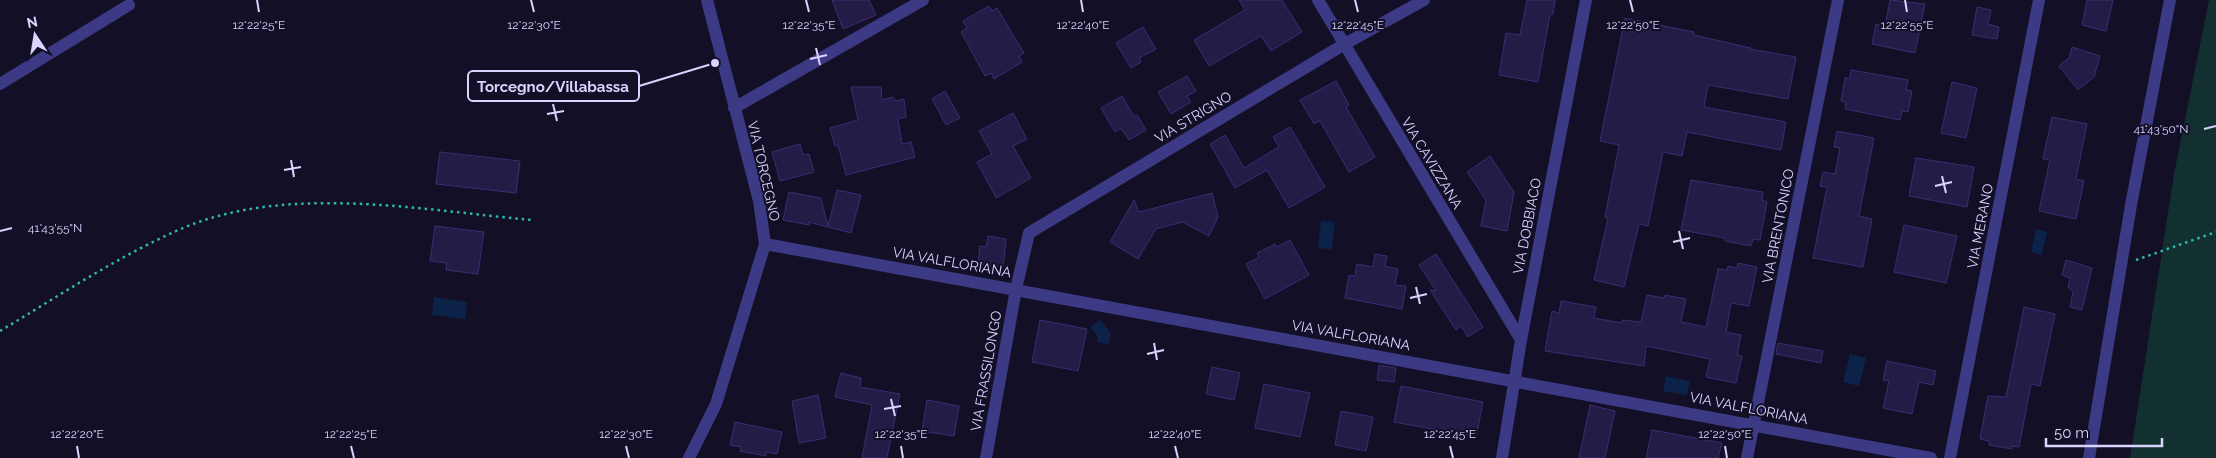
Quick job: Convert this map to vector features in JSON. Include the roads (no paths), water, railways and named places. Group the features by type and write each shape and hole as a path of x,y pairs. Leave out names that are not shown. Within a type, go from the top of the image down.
{"street":[{"name":"VIA TORCEGNO","path":"689,458 716,404 765,244 758,201 706,0"},
{"path":"734,108 923,0"},
{"name":"VIA CAVIZZANA","path":"1318,0 1521,340"},
{"name":"VIA STRIGNO","path":"1016,289 1029,233 1343,44 1424,0"},
{"name":"VIA DOBBIACO","path":"1502,458 1521,340 1586,0"},
{"name":"VIA BRENTONICO","path":"1747,458 1838,0"},
{"name":"VIA MERANO","path":"1950,458 2039,0"},
{"path":"2089,458 2121,265 2170,0"},
{"path":"0,84 129,5"},
{"name":"VIA VALFLORIANA","path":"765,244 1516,380 1931,458"},
{"name":"VIA FRASSILONGO","path":"986,458 1016,289"}],"water":[{"path":"1321,221 1335,222 1332,250 1318,248"},
{"path":"2036,229 2047,232 2042,255 2031,252"},
{"path":"434,297 467,302 465,319 432,315"},
{"path":"1100,320 1111,333 1109,344 1097,342 1098,337 1090,327"},
{"path":"1850,354 1866,358 1859,386 1843,382"},
{"path":"1666,376 1690,381 1687,395 1663,391"}],"place":[{"name":"Torcegno/Villabassa","path":"715,63"}]}
